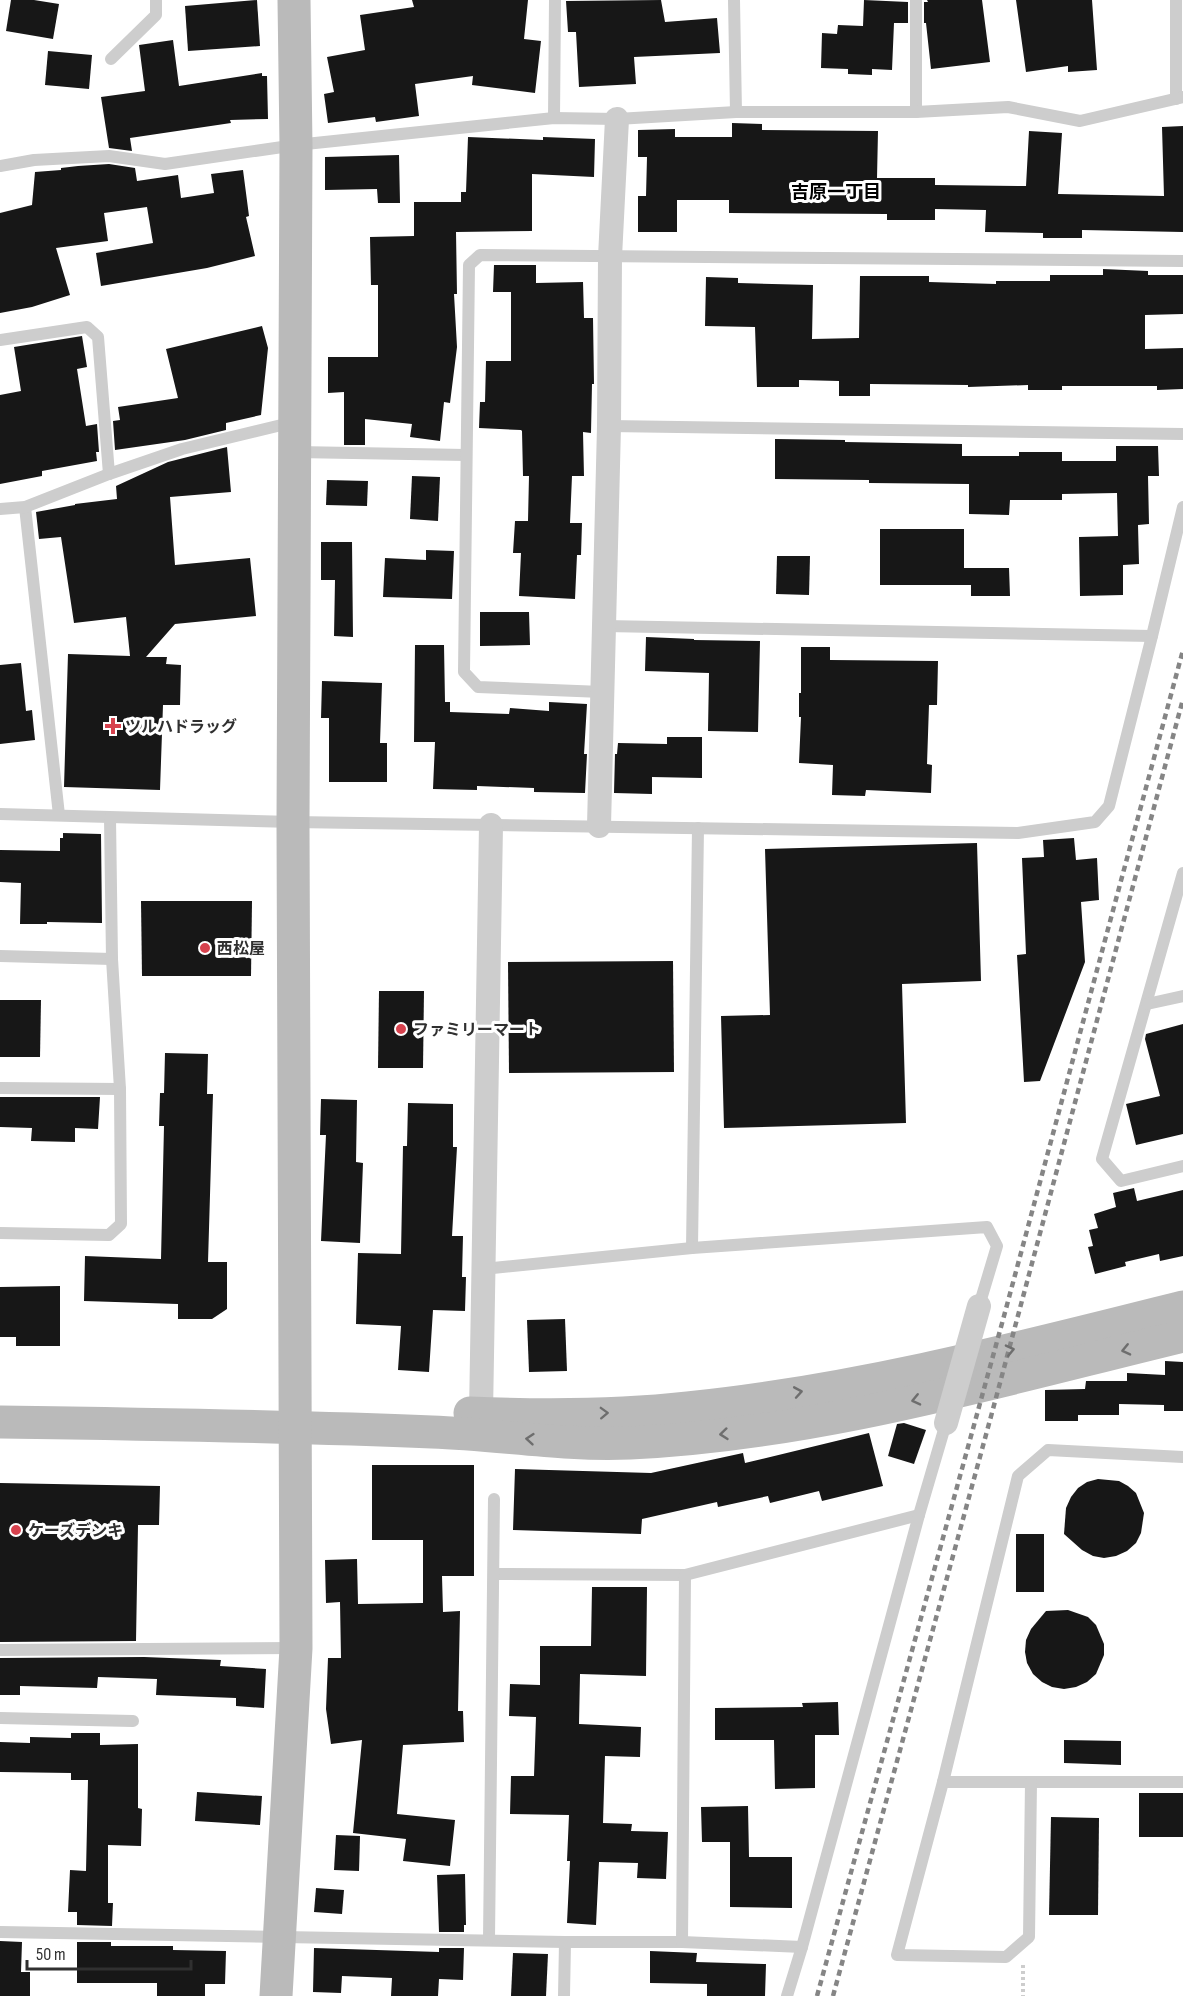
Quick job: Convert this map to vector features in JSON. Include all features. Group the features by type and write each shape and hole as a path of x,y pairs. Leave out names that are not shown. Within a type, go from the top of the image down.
{"street":[{"path":"276,1996 296,1648 293,822 296,437 294,0"},
{"path":"598,826 605,626 610,257 616,119"},
{"path":"482,1414 491,825"},
{"path":"946,1423 980,1306"},
{"path":"0,1422 525,1415 687,1409 769,1398 935,1367 1183,1307"},
{"path":"0,1405 295,1418 566,1443 629,1443 702,1436 854,1415 1183,1336"}],"lane":[{"path":"111,59 156,15 156,0"},
{"path":"554,118 555,0"},
{"path":"734,0 736,112"},
{"path":"916,0 916,112"},
{"path":"0,166 34,160 109,156 165,164 296,145 554,118 616,119 736,112 916,112 1008,107 1080,121 1180,98 1176,0"},
{"path":"602,692 478,687 464,672 470,265 480,255 1183,261"},
{"path":"0,340 87,327 98,337 109,474"},
{"path":"609,426 1183,434"},
{"path":"0,509 25,507 109,474 182,449 296,437 466,455"},
{"path":"25,507 59,815"},
{"path":"0,814 293,822 1018,833 1095,822 1108,806 1183,507"},
{"path":"605,626 1152,636"},
{"path":"0,1233 109,1235 121,1224 120,1089 112,959 110,818"},
{"path":"692,1248 698,828"},
{"path":"1183,873 1102,1159 1121,1181 1183,1166"},
{"path":"0,956 112,959"},
{"path":"1147,1004 1183,996"},
{"path":"0,1088 120,1089"},
{"path":"483,1269 692,1248 987,1227 997,1246 980,1306"},
{"path":"787,1996 946,1423"},
{"path":"1031,1782 1029,1937 1006,1957 897,1955 943,1782 1018,1476 1048,1450 1183,1457"},
{"path":"489,1939 494,1499"},
{"path":"494,1574 685,1575 919,1515"},
{"path":"682,1942 685,1575"},
{"path":"0,1650 296,1648"},
{"path":"0,1718 133,1721"},
{"path":"943,1782 1183,1782"},
{"path":"0,1932 682,1942 802,1947"},
{"path":"564,1996 565,1942"}],"path":[{"path":"1022,1943 1023,1996"}],"building":[{"path":"11,0 34,0 59,4 53,39 6,31"},
{"path":"257,0 260,46 188,51 185,6"},
{"path":"412,0 528,0 524,39 541,41 535,93 472,85 473,76 415,84 419,116 376,122 375,117 328,123 324,94 334,92 327,57 365,50 360,15 414,7"},
{"path":"661,0 665,22 717,18 720,53 634,57 636,84 579,87 576,32 568,32 566,1"},
{"path":"864,0 908,2 908,23 894,23 892,70 872,69 872,75 848,74 848,69 821,68 822,33 837,34 838,25 863,26"},
{"path":"927,0 982,0 990,62 931,69 926,23 924,23 924,2 928,2"},
{"path":"1016,0 1092,0 1097,70 1068,72 1068,66 1026,72"},
{"path":"173,40 179,86 262,73 262,76 267,76 268,119 230,120 231,123 130,138 132,151 109,148 101,97 145,91 139,45"},
{"path":"48,51 92,55 89,89 45,85"},
{"path":"732,123 762,124 762,130 878,131 877,178 935,178 935,185 1026,186 1029,131 1062,133 1058,194 1164,196 1162,127 1183,126 1183,232 1082,230 1082,238 1043,238 1043,233 985,232 986,210 935,209 935,220 887,220 887,214 729,213 729,200 677,200 677,232 638,232 638,196 646,196 647,157 638,157 638,130 675,129 675,137 732,137"},
{"path":"468,137 543,140 543,137 595,139 594,177 532,174 532,231 456,232 457,294 454,294 457,347 450,403 444,402 440,441 410,437 412,424 365,419 365,445 344,445 344,392 328,393 328,357 378,357 378,285 371,285 370,237 414,236 414,202 461,202 461,192 466,192"},
{"path":"399,155 400,203 378,203 377,189 325,190 325,157"},
{"path":"109,164 135,168 137,181 178,175 181,198 214,193 211,174 243,170 249,216 246,217 255,256 207,268 101,286 96,253 153,243 147,207 104,213 108,241 56,248 70,295 32,307 0,313 0,213 32,205 35,172"},
{"path":"494,265 536,265 536,283 583,282 584,318 593,318 594,384 592,384 591,433 583,432 584,476 572,476 570,523 582,523 581,555 577,555 575,599 519,596 521,553 513,553 515,521 528,521 529,476 523,476 522,431 479,428 480,402 485,402 486,361 511,361 511,292 493,292"},
{"path":"1103,269 1148,271 1148,275 1183,275 1183,314 1145,315 1145,349 1183,348 1183,389 1157,390 1157,386 1062,386 1062,390 1028,390 1028,385 968,387 968,385 870,384 870,396 839,396 839,381 799,380 799,387 757,387 755,327 705,326 706,277 738,278 738,283 813,285 812,339 859,338 860,276 929,276 929,282 996,284 996,281 1050,281 1050,275 1103,275"},
{"path":"262,326 268,348 261,415 226,423 226,430 185,440 115,450 113,421 120,420 118,407 178,398 166,349"},
{"path":"82,336 87,367 77,369 86,426 97,424 99,452 96,452 97,461 42,471 42,476 0,484 0,395 21,391 14,347"},
{"path":"775,439 962,444 962,456 1019,456 1019,452 1062,452 1062,461 1116,461 1116,446 1158,446 1159,476 1148,476 1149,524 1138,525 1139,564 1123,565 1123,595 1080,596 1079,537 1118,536 1117,493 1062,494 1062,500 1010,500 1009,515 969,514 969,484 775,479"},
{"path":"227,447 231,492 170,497 175,565 250,558 256,616 175,624 146,657 167,657 166,664 181,665 180,705 163,705 160,790 64,787 68,654 130,656 126,617 74,623 61,537 39,539 36,512 117,499 116,486 168,462"},
{"path":"412,476 440,477 438,521 410,519"},
{"path":"327,480 368,481 367,506 326,505"},
{"path":"880,529 964,529 964,568 1009,568 1010,596 971,596 971,585 880,585"},
{"path":"321,542 352,542 353,637 334,636 335,580 321,580"},
{"path":"426,550 454,551 452,599 383,597 385,558 426,560"},
{"path":"777,556 810,556 809,595 776,594"},
{"path":"480,612 529,612 530,645 480,646"},
{"path":"646,637 760,641 758,732 708,731 709,673 645,671"},
{"path":"415,645 444,645 445,702 450,702 450,712 509,714 510,708 549,711 549,702 587,704 584,754 587,754 585,793 534,792 534,788 477,786 477,790 433,789 435,742 414,742"},
{"path":"801,647 830,647 830,660 938,661 937,705 929,705 927,764 932,765 931,793 866,790 865,796 832,795 833,765 799,763"},
{"path":"21,663 26,711 32,710 35,740 0,744 0,665"},
{"path":"322,681 382,683 380,743 387,743 387,782 329,782 329,718 321,718"},
{"path":"667,737 702,737 702,778 652,777 652,794 614,793 615,754 617,754 618,743 667,744"},
{"path":"63,833 101,834 102,923 20,924 21,883 0,882 0,850 60,851 60,838 63,838"},
{"path":"1074,838 1076,860 1097,858 1099,900 1081,902 1085,962 1040,1081 1024,1082 1017,955 1026,954 1022,858 1044,857 1043,840"},
{"path":"977,843 981,981 902,984 906,1123 724,1128 721,1016 770,1015 765,849"},
{"path":"141,901 252,901 251,976 142,976"},
{"path":"673,961 674,1072 509,1073 508,962"},
{"path":"379,991 424,991 423,1068 378,1068"},
{"path":"0,1000 41,1000 40,1057 0,1057"},
{"path":"1183,1024 1183,1134 1136,1145 1126,1104 1160,1096 1145,1039 1146,1034"},
{"path":"165,1053 208,1054 207,1094 213,1094 208,1262 227,1262 227,1309 212,1319 178,1319 178,1304 84,1301 85,1256 161,1259 164,1126 159,1126 160,1093 164,1093"},
{"path":"0,1097 100,1097 98,1129 75,1128 75,1142 31,1141 32,1128 0,1127"},
{"path":"321,1099 357,1100 356,1162 363,1163 360,1243 321,1241 326,1135 320,1135"},
{"path":"408,1103 453,1104 453,1147 457,1147 452,1236 463,1236 462,1277 466,1277 465,1311 433,1310 429,1372 398,1370 401,1326 356,1324 358,1253 401,1254 403,1146 407,1146"},
{"path":"1134,1188 1137,1201 1183,1190 1183,1256 1160,1261 1159,1254 1125,1262 1126,1266 1095,1274 1088,1247 1093,1246 1089,1230 1098,1228 1094,1214 1116,1207 1113,1193"},
{"path":"60,1286 60,1346 16,1346 16,1337 0,1337 0,1287"},
{"path":"565,1319 567,1371 529,1372 527,1320"},
{"path":"1165,1361 1183,1362 1183,1411 1164,1411 1164,1405 1119,1404 1119,1415 1078,1415 1078,1421 1045,1421 1045,1390 1085,1389 1086,1381 1127,1381 1127,1373 1165,1375"},
{"path":"904,1423 926,1430 914,1464 888,1456 897,1424"},
{"path":"869,1433 883,1486 822,1501 819,1491 770,1503 768,1496 718,1507 717,1502 642,1519 641,1534 513,1530 515,1469 651,1473 743,1453 745,1463"},
{"path":"372,1465 474,1465 474,1576 442,1576 443,1612 460,1611 458,1711 463,1711 464,1742 403,1745 397,1814 455,1820 450,1866 403,1861 406,1839 353,1833 362,1740 331,1744 326,1709 328,1658 341,1658 340,1602 326,1603 325,1560 357,1559 358,1604 423,1603 423,1540 372,1540"},
{"path":"1098,1479 1119,1481 1128,1486 1136,1493 1144,1513 1141,1533 1136,1543 1127,1551 1104,1558 1093,1556 1082,1550 1064,1534 1066,1508 1071,1497 1087,1482"},
{"path":"0,1483 160,1486 159,1525 138,1525 136,1641 0,1642"},
{"path":"1016,1534 1044,1534 1044,1592 1016,1592"},
{"path":"592,1587 647,1587 646,1676 580,1674 579,1724 641,1727 640,1757 605,1756 603,1823 632,1824 631,1831 668,1832 666,1879 637,1878 638,1863 599,1862 596,1925 567,1923 570,1861 567,1861 569,1815 510,1814 511,1776 534,1776 536,1717 509,1716 510,1684 540,1685 540,1646 591,1646"},
{"path":"1068,1610 1088,1617 1096,1625 1104,1644 1104,1655 1096,1674 1087,1682 1064,1689 1052,1687 1033,1674 1027,1663 1025,1652 1026,1640 1031,1629 1046,1611"},
{"path":"144,1657 221,1660 220,1666 266,1669 264,1708 236,1706 236,1698 156,1695 157,1679 98,1677 97,1688 20,1686 20,1695 0,1695 0,1658"},
{"path":"838,1702 839,1735 815,1735 815,1788 775,1789 774,1740 715,1740 715,1708 803,1707 802,1703"},
{"path":"71,1733 100,1733 100,1745 138,1744 138,1808 142,1809 141,1846 108,1845 108,1903 113,1903 112,1926 77,1925 77,1912 68,1912 70,1870 86,1871 88,1780 71,1780 71,1773 0,1772 0,1742 30,1743 30,1737 71,1738"},
{"path":"1064,1740 1121,1741 1121,1765 1064,1763"},
{"path":"197,1792 262,1796 260,1825 195,1821"},
{"path":"1139,1793 1183,1793 1183,1837 1139,1837"},
{"path":"748,1806 749,1857 792,1857 792,1908 730,1907 730,1842 702,1842 701,1807"},
{"path":"1051,1817 1099,1818 1098,1915 1049,1915"},
{"path":"336,1835 360,1836 359,1871 334,1870"},
{"path":"465,1874 466,1925 464,1925 464,1932 439,1932 437,1875"},
{"path":"316,1888 344,1890 342,1914 314,1912"},
{"path":"0,1941 22,1942 21,1972 30,1972 30,1996 0,1996"},
{"path":"77,1942 111,1942 111,1946 173,1946 173,1950 226,1951 225,1984 205,1984 205,1996 157,1996 157,1983 77,1983"},
{"path":"314,1948 439,1952 439,1948 464,1948 463,1980 439,1979 438,1996 391,1996 392,1978 342,1976 341,1993 313,1992"},
{"path":"650,1951 697,1953 696,1962 766,1964 765,1996 707,1996 707,1984 650,1983"},
{"path":"513,1953 548,1954 546,1996 511,1996"}],"railway":[{"path":"817,1996 1004,1316 1183,650"},
{"path":"833,1996 1183,699"}],"place":[{"name":"ツルハドラッグ","path":"113,726"},
{"name":"西松屋","path":"205,948"},
{"name":"ファミリーマート","path":"401,1029"},
{"name":"ケーズデンキ","path":"16,1530"}],"district":[{"name":"吉原一丁目","path":"836,192"}]}
